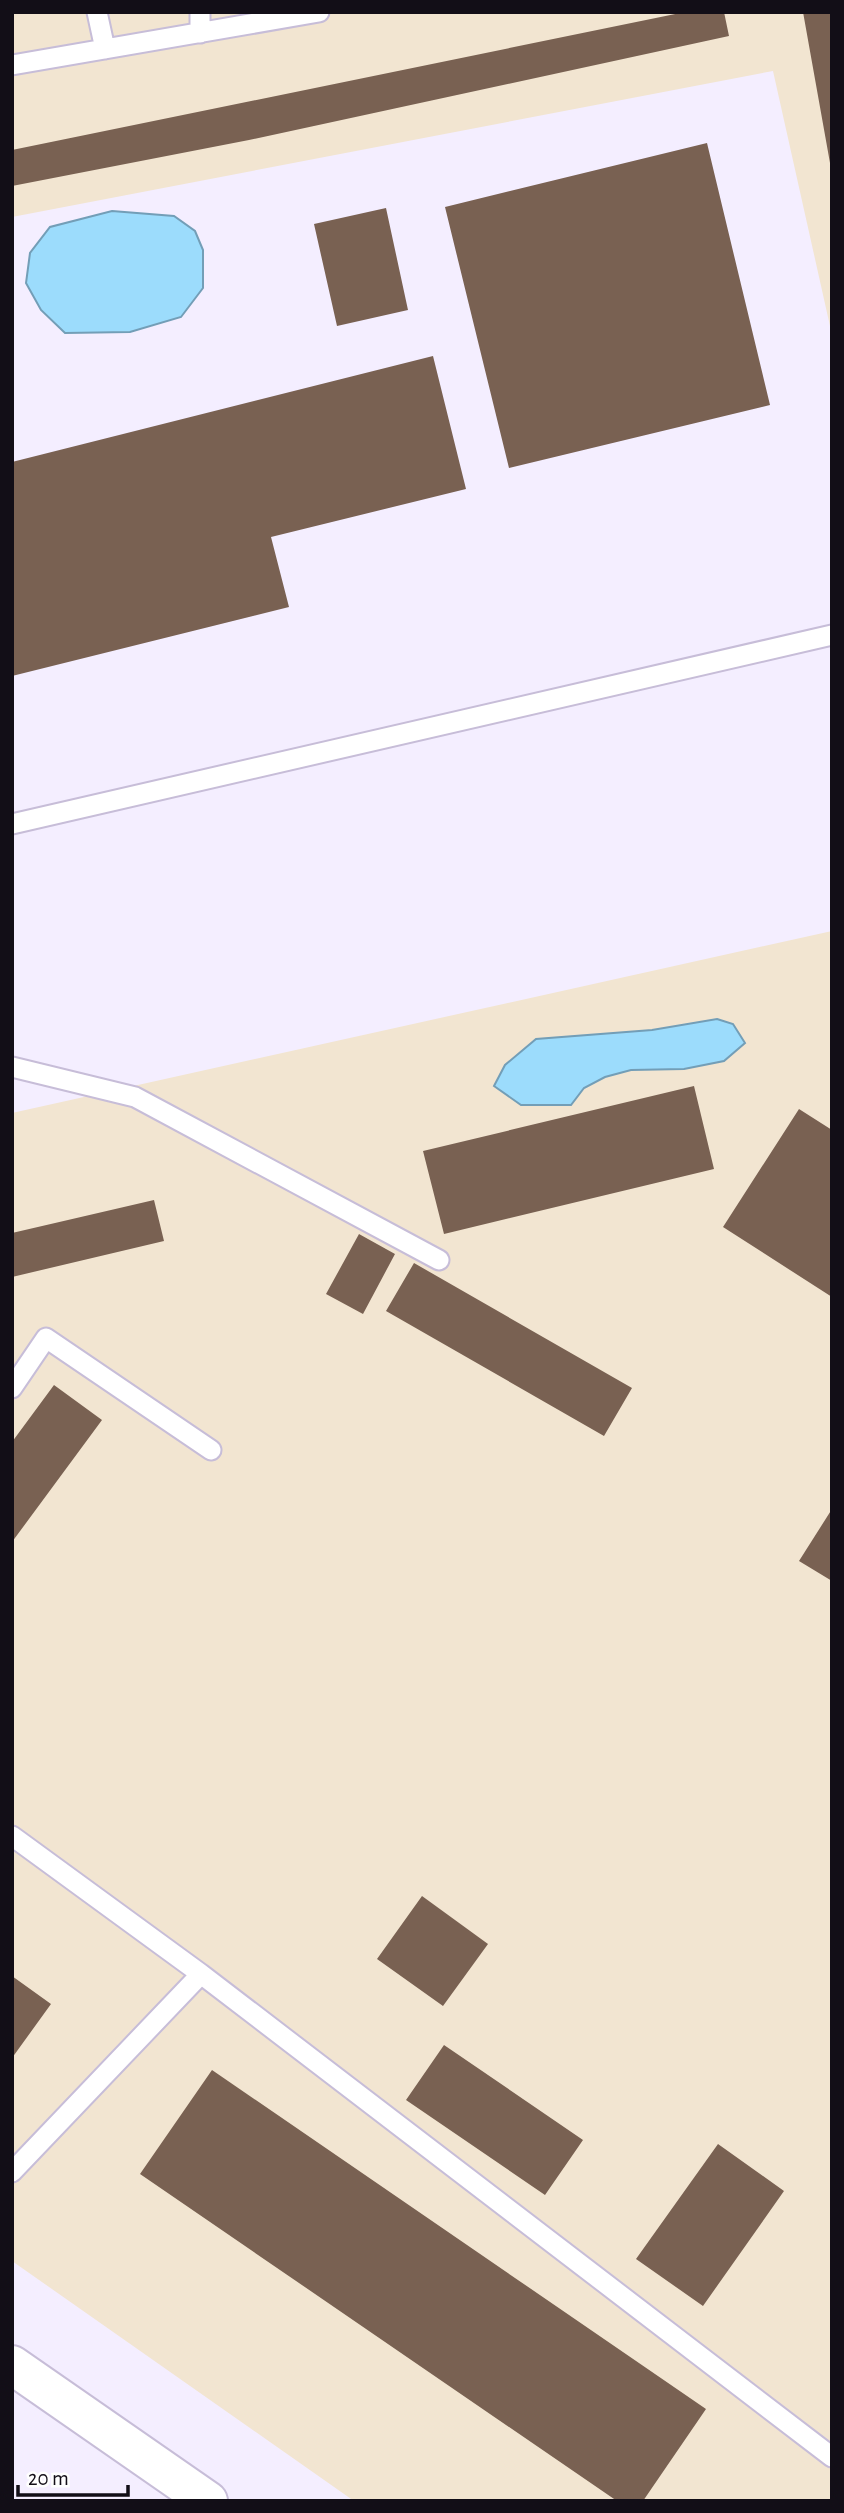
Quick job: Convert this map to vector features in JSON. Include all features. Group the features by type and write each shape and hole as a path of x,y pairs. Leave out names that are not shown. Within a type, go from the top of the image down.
{"street":[{"path":"12,2365 208,2501"}],"lane":[{"path":"97,12 105,49"},
{"path":"200,12 200,33"},
{"path":"12,65 319,12"},
{"path":"12,824 832,635"},
{"path":"12,1067 135,1097 439,1260"},
{"path":"12,1388 46,1338 211,1450"},
{"path":"12,1836 201,1974 832,2457"},
{"path":"12,2172 201,1974"}],"shaded area":[{"path":"12,12 832,12 832,335 773,71 12,217"},
{"path":"832,931 832,2501 354,2501 12,2261 12,1113"}],"water":[{"path":"112,211 174,216 195,231 203,250 203,288 181,317 130,332 65,333 41,310 26,283 30,253 50,227"},
{"path":"717,1019 733,1024 745,1043 724,1061 684,1069 631,1070 605,1077 584,1088 571,1105 521,1105 494,1086 505,1065 536,1039 652,1030"}],"building":[{"path":"685,12 724,12 729,36 249,140 12,186 12,150"},
{"path":"803,12 832,12 832,163 830,163"},
{"path":"707,143 770,405 509,468 445,207"},
{"path":"386,208 408,310 337,326 314,224"},
{"path":"433,356 466,489 271,537 289,607 12,676 12,462"},
{"path":"694,1086 714,1169 444,1234 423,1151"},
{"path":"799,1109 832,1130 832,1297 723,1227"},
{"path":"154,1200 164,1241 12,1277 12,1233"},
{"path":"359,1234 395,1254 363,1314 326,1294"},
{"path":"414,1263 632,1388 604,1436 386,1311"},
{"path":"54,1385 102,1420 12,1542 12,1442"},
{"path":"832,1509 832,1581 799,1561"},
{"path":"422,1896 488,1944 443,2006 377,1959"},
{"path":"12,1976 51,2004 12,2058"},
{"path":"444,2045 583,2140 545,2195 406,2100"},
{"path":"212,2070 706,2409 643,2501 617,2501 140,2174"},
{"path":"718,2144 784,2191 703,2306 636,2259"}]}
